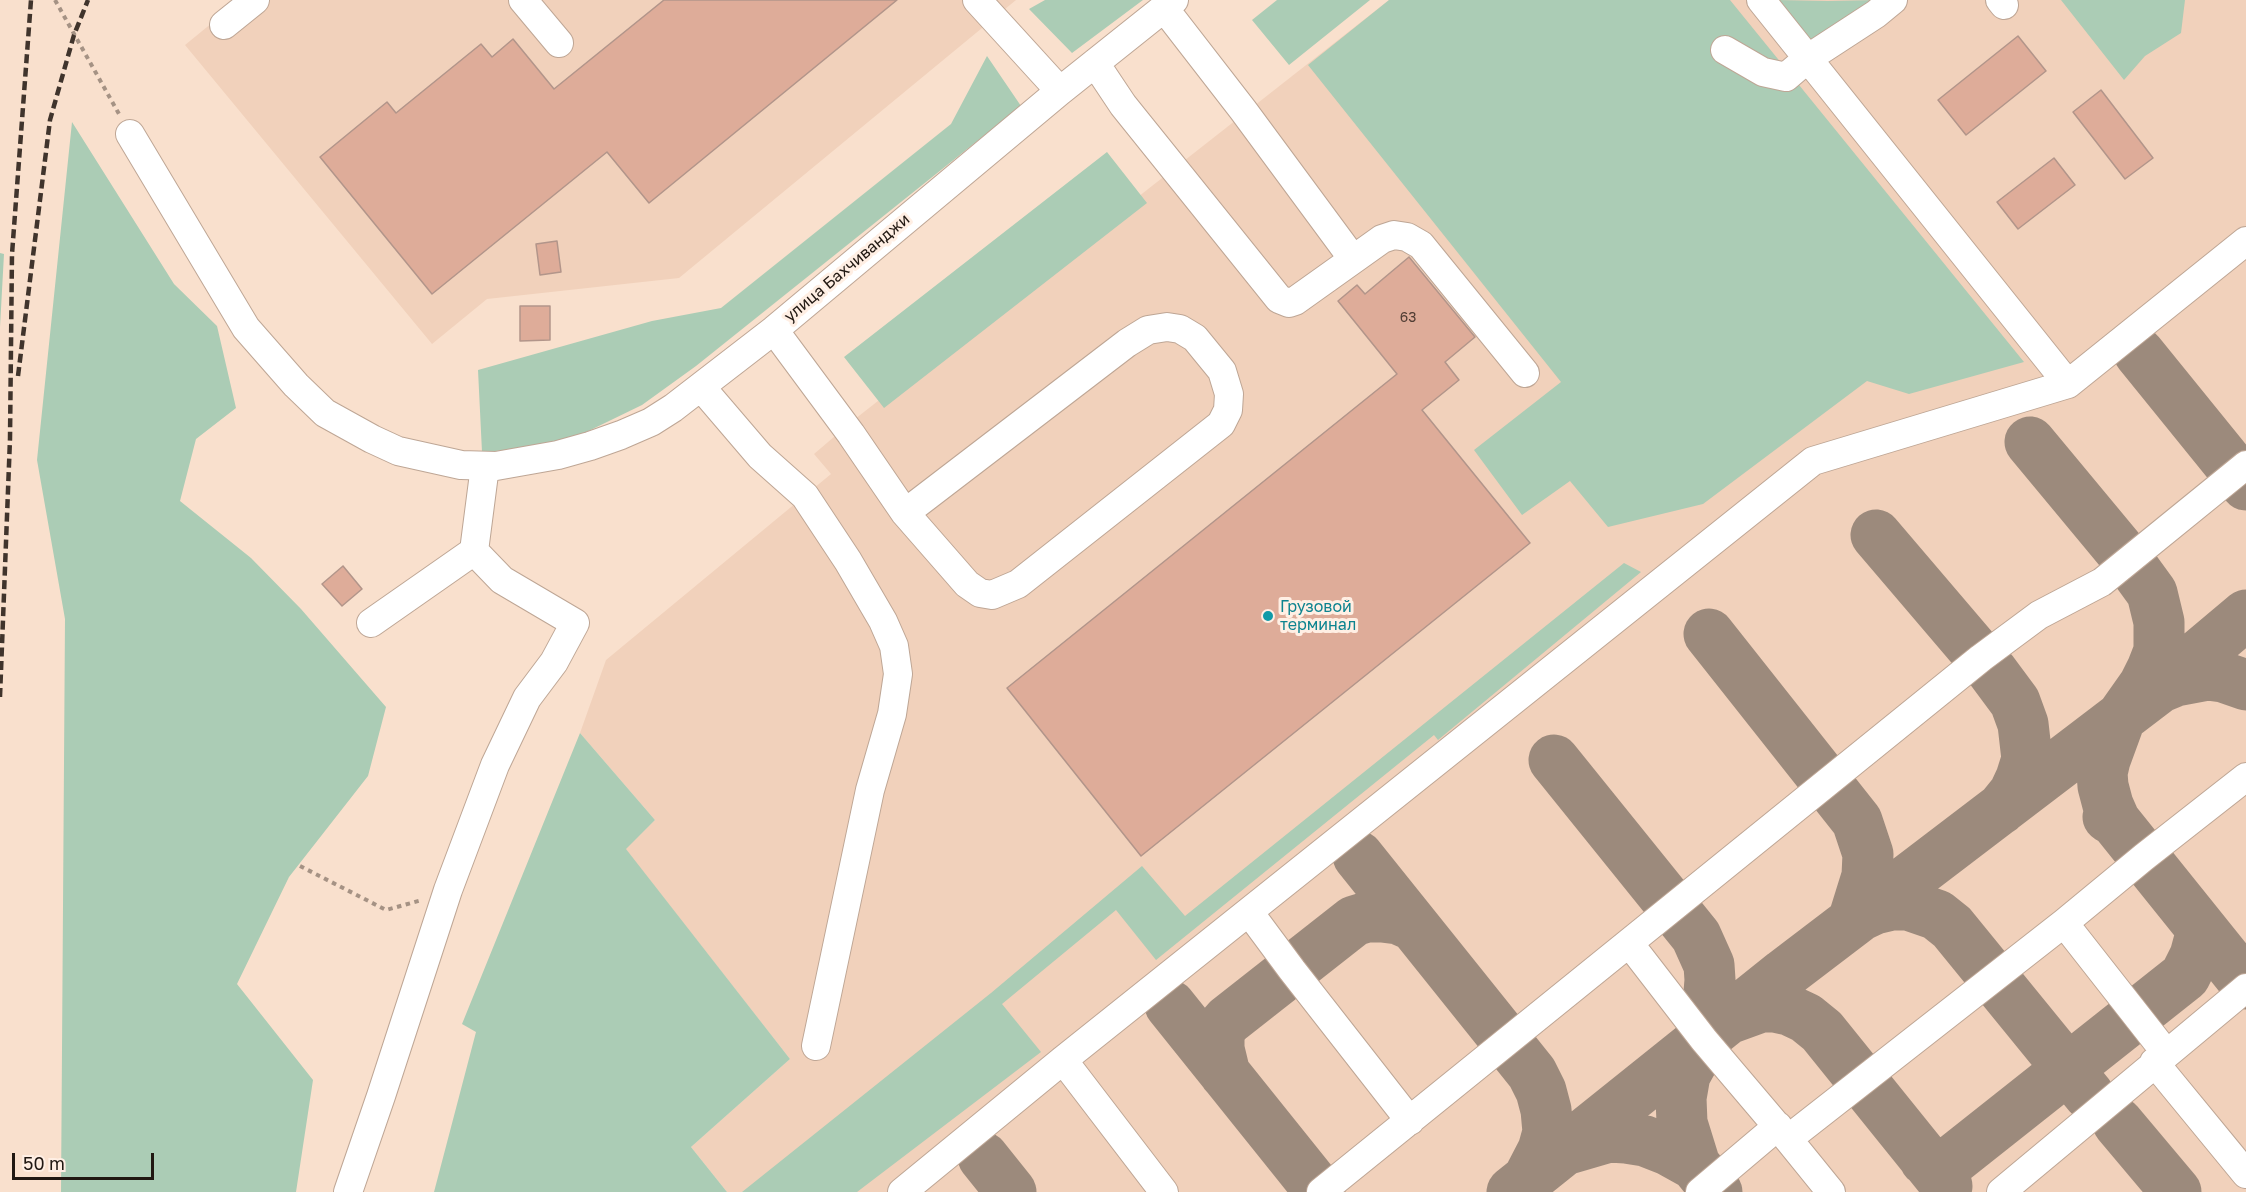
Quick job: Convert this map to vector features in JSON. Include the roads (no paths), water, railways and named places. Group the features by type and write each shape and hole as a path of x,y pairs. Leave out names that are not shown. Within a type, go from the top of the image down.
{"street":[{"path":"224,25 255,0"},
{"path":"523,0 559,43"},
{"path":"977,0 1060,91"},
{"path":"1761,0 2068,384"},
{"path":"1725,50 1762,72 1786,76 1893,0"},
{"path":"1169,4 1243,110 1353,259"},
{"name":"улица Бахчиванджи","path":"130,134 246,328 296,385 325,413 372,440 398,451 461,465 485,466 558,455 621,435 651,422 701,387 774,330 1060,91 1169,4"},
{"path":"1095,63 1123,105 1279,299 1288,303 1295,301 1372,244 1395,235 1407,237 1421,245 1525,373"},
{"path":"902,1192 1063,1060 1813,461 2068,384 2246,241"},
{"path":"774,330 851,434 905,513 967,584 980,593 992,595 1018,584 1221,424 1228,410 1229,394 1222,371 1195,338 1180,329 1167,327 1148,330 1127,343 905,513"},
{"path":"701,387 760,456 805,496 848,561 883,621 894,646 898,674 892,714 870,790 816,1046"},
{"path":"1321,1192 1981,658 2039,615 2102,582 2246,465"},
{"path":"371,623 474,551 485,466"},
{"path":"348,1192 448,890 495,765 527,698 554,662 575,623 502,580 474,551"},
{"path":"1700,1192 1993,977 2245,779"},
{"path":"1249,912 1410,1120"},
{"path":"2064,923 2246,1174"},
{"path":"1629,943 1704,1040 1831,1192"},
{"path":"2001,1192 2246,988"},
{"path":"1063,1060 1164,1192"}],"railway":[{"path":"0,697 10,439 12,254 31,0"},
{"path":"18,376 50,120 74,35 88,0"}],"place":[{"name":"Грузовой терминал","path":"1268,616"}]}
